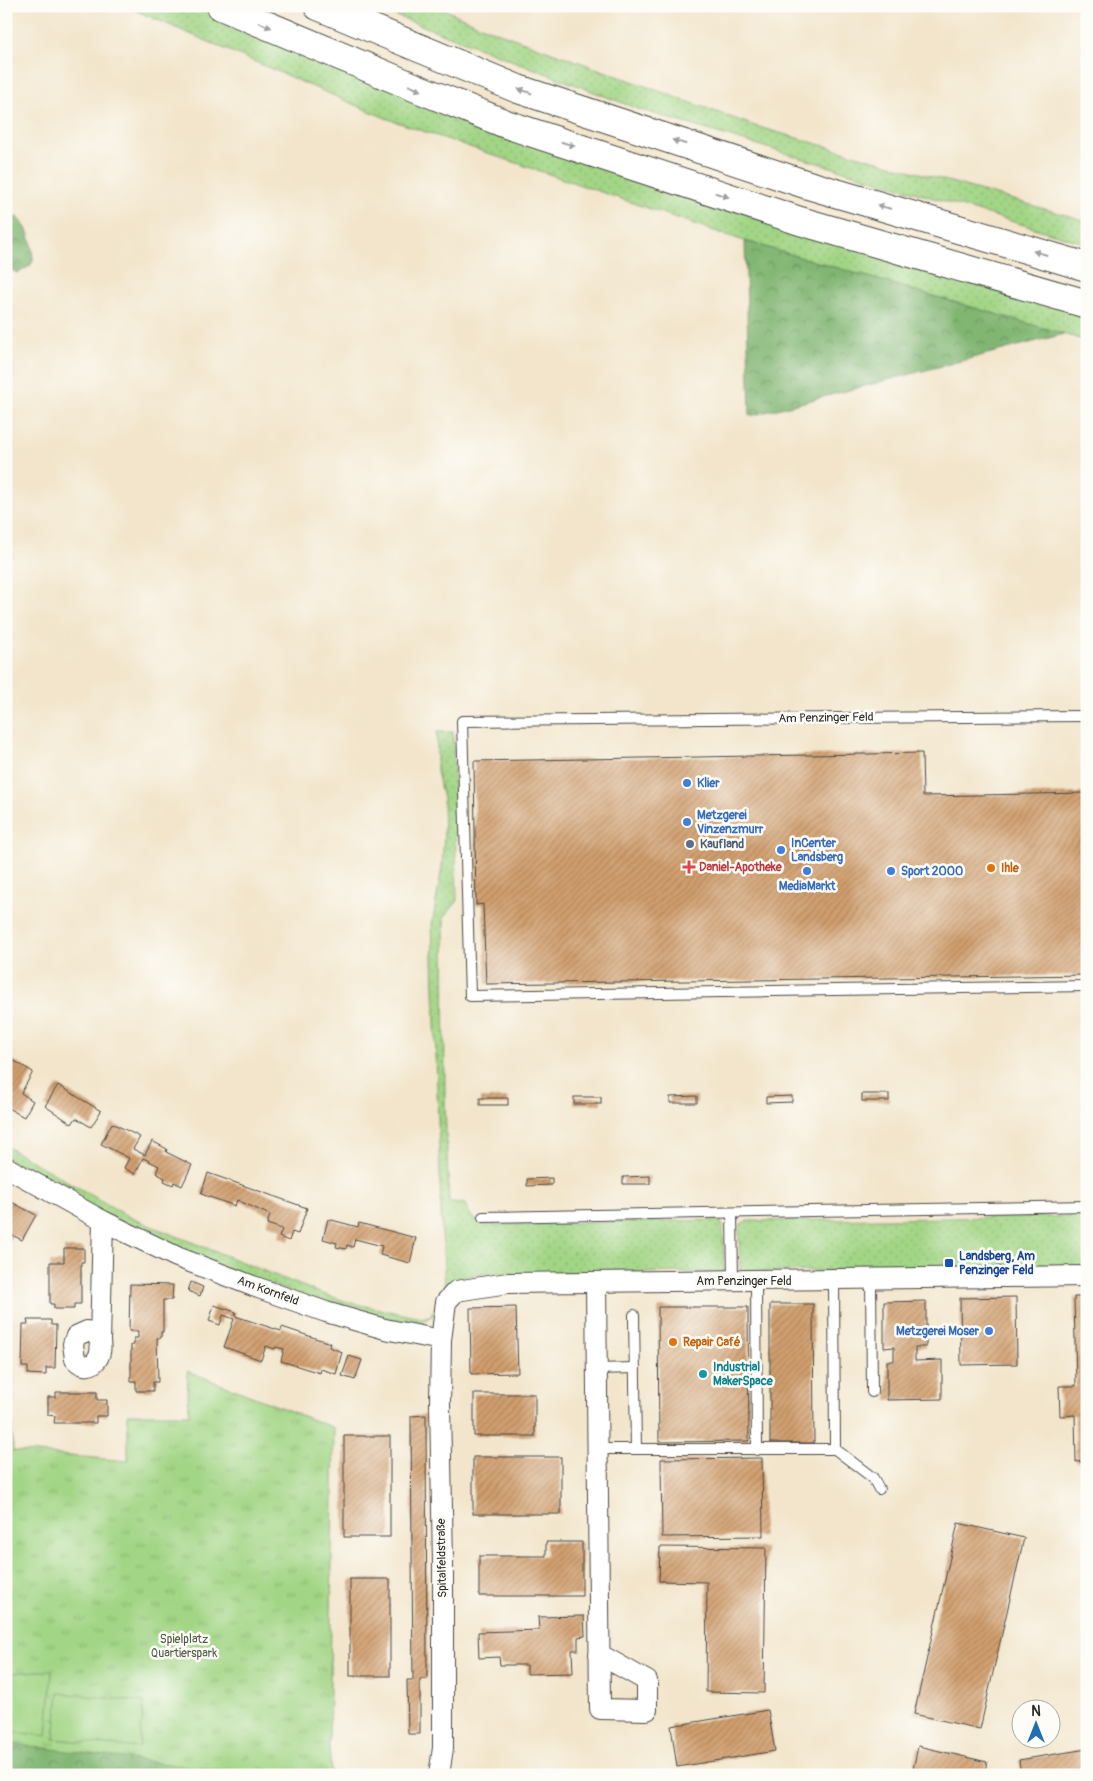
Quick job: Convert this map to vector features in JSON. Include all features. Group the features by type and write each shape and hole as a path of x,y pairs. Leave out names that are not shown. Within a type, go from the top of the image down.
{"highway":[{"path":"220,6 414,88 506,124 800,221 1087,304"},
{"path":"318,6 518,89 804,184 1087,267"}],"street":[{"name":"Am Kornfeld","path":"6,1167 104,1222 177,1257 326,1312 385,1329 441,1340"},
{"path":"100,1342 104,1222"},
{"name":"Am Penzinger Feld","path":"441,1340 446,1302 456,1291 508,1283 1087,1276"},
{"path":"596,1282 600,1654"},
{"name":"Spitalfeldstraße","path":"439,1775 443,1748 441,1340"}],"lane":[{"name":"Am Penzinger Feld","path":"1087,716 462,721 470,996 1087,986"},
{"path":"483,1217 1087,1206"},
{"path":"732,1213 733,1280"},
{"path":"871,1279 872,1392"},
{"path":"756,1280 757,1450"},
{"path":"834,1280 836,1449"},
{"path":"634,1315 636,1450"},
{"path":"597,1368 635,1368"},
{"path":"597,1449 836,1449 873,1478 879,1488"}],"green space":[{"path":"125,6 195,6 221,18 1087,313 1087,341 741,240 388,119"},
{"path":"371,6 437,6 483,27 755,126 1087,221 1087,244 641,110"},
{"path":"12,214 26,228 33,253 33,260 30,266 17,273 12,270 6,248 6,222"},
{"path":"745,241 1064,334 750,416"},
{"path":"437,732 453,732 457,902 444,917 445,1106 449,1203 465,1204 472,1218 487,1225 715,1220 721,1222 723,1227 724,1272 486,1274 467,1276 445,1288 432,925 442,867 444,834 443,799 437,771"},
{"path":"6,1146 131,1218 317,1292 351,1303 421,1318 429,1316 442,1301 433,1315 419,1325 385,1319 324,1303 219,1267 94,1209 6,1158"},
{"path":"1087,1216 1087,1267 740,1272 739,1231 741,1224 748,1221"},
{"name":"Spielplatz Quartierspark","path":"187,1371 334,1428 329,1746 331,1775 253,1775 6,1743 6,1403 11,1403 13,1451 128,1461 128,1414 189,1414"},
{"path":"52,1671 47,1736 6,1731 13,1673"},
{"path":"59,1693 144,1702 139,1748 54,1739"},
{"path":"6,1722 236,1756 349,1775 6,1775"}],"building":[{"name":"InCenter Landsberg","path":"922,753 923,796 1087,793 1087,975 486,984 483,904 476,905 474,761"},
{"path":"6,1056 33,1072 21,1093 33,1101 24,1117 6,1107"},
{"path":"58,1085 101,1111 91,1127 76,1118 72,1124 45,1106"},
{"path":"862,1094 889,1094 889,1101 862,1101"},
{"path":"697,1096 697,1103 670,1103 670,1097"},
{"path":"792,1096 792,1102 766,1103 766,1097"},
{"path":"574,1097 601,1097 601,1104 574,1104"},
{"path":"480,1098 508,1098 508,1105 480,1105"},
{"path":"112,1123 140,1137 133,1149 145,1155 152,1141 167,1149 166,1152 192,1165 182,1186 174,1182 173,1185 164,1181 165,1178 156,1173 159,1166 143,1158 135,1174 124,1168 129,1158 101,1144"},
{"path":"208,1173 307,1208 298,1234 292,1232 289,1241 279,1237 282,1229 267,1224 270,1215 237,1200 235,1206 201,1194"},
{"path":"650,1176 650,1184 623,1184 623,1177"},
{"path":"552,1178 552,1185 527,1186 527,1179"},
{"path":"6,1199 36,1215 22,1240 12,1235 9,1241 6,1240"},
{"path":"328,1219 358,1227 359,1223 416,1238 410,1263 380,1255 382,1246 355,1239 353,1247 347,1245 346,1249 336,1247 337,1243 323,1239"},
{"path":"64,1248 84,1248 84,1262 81,1262 81,1304 74,1304 74,1309 54,1309 54,1304 50,1304 50,1262 64,1262"},
{"path":"191,1282 203,1287 200,1296 188,1291"},
{"path":"130,1284 173,1285 172,1300 163,1300 163,1332 161,1332 161,1338 157,1338 158,1382 153,1382 153,1391 136,1391 136,1381 131,1381 131,1345 134,1345 134,1338 138,1338 138,1331 129,1331"},
{"name":"Metzgerei Moser","path":"1016,1297 1017,1364 961,1365 960,1298"},
{"path":"1074,1297 1087,1297 1087,1461 1076,1462 1075,1415 1060,1416 1059,1386 1076,1386"},
{"path":"926,1301 926,1347 915,1347 915,1361 942,1360 942,1399 887,1400 887,1361 894,1361 894,1347 884,1348 884,1302"},
{"path":"770,1304 813,1304 814,1443 770,1443"},
{"path":"214,1305 236,1312 235,1316 281,1331 282,1327 330,1343 329,1347 342,1352 336,1374 321,1369 320,1373 281,1361 284,1349 276,1347 275,1349 266,1346 261,1360 224,1347 234,1319 223,1315 220,1325 209,1321"},
{"path":"516,1307 518,1373 471,1374 470,1308"},
{"name":"Industrial MakerSpace","path":"658,1307 748,1307 749,1441 659,1442"},
{"path":"27,1320 51,1320 51,1325 56,1325 55,1368 46,1368 46,1375 28,1374 28,1367 22,1367 23,1324 28,1324"},
{"path":"349,1356 362,1360 355,1380 342,1376"},
{"path":"56,1392 97,1392 97,1400 107,1400 107,1416 96,1416 96,1423 54,1423 55,1416 48,1415 48,1397 56,1397"},
{"path":"474,1394 535,1394 535,1436 474,1436"},
{"path":"426,1415 427,1679 420,1679 420,1734 408,1734 407,1680 413,1680 411,1416"},
{"path":"344,1436 390,1436 390,1537 344,1537"},
{"path":"473,1457 561,1457 561,1514 473,1514"},
{"path":"762,1458 763,1536 662,1537 661,1459"},
{"path":"958,1523 1024,1538 980,1729 914,1714"},
{"path":"546,1542 582,1542 582,1596 479,1596 479,1556 546,1556"},
{"path":"660,1547 766,1548 764,1693 706,1692 707,1582 659,1581"},
{"path":"350,1579 390,1579 390,1676 350,1676"},
{"path":"584,1616 585,1636 578,1637 578,1650 572,1650 573,1673 527,1674 527,1665 500,1665 499,1657 479,1658 478,1632 539,1630 538,1617"},
{"path":"768,1710 775,1751 677,1767 671,1726"},
{"path":"918,1746 987,1762 984,1775 912,1775"},
{"path":"1087,1749 1087,1775 1021,1775 1019,1760"}],"place":[{"name":"Klier","path":"687,783"},
{"name":"Metzgerei Vinzenzmurr","path":"687,822"},
{"name":"Kaufland","path":"690,844"},
{"name":"InCenter Landsberg","path":"781,850"},
{"name":"Daniel-Apotheke","path":"689,867"},
{"name":"Ihle","path":"991,868"},
{"name":"MediaMarkt","path":"807,871"},
{"name":"Sport 2000","path":"891,871"},
{"name":"Landsberg, Am Penzinger Feld","path":"949,1263"},
{"name":"Metzgerei Moser","path":"989,1331"},
{"name":"Repair Café","path":"673,1342"},
{"name":"Industrial MakerSpace","path":"703,1374"}]}
